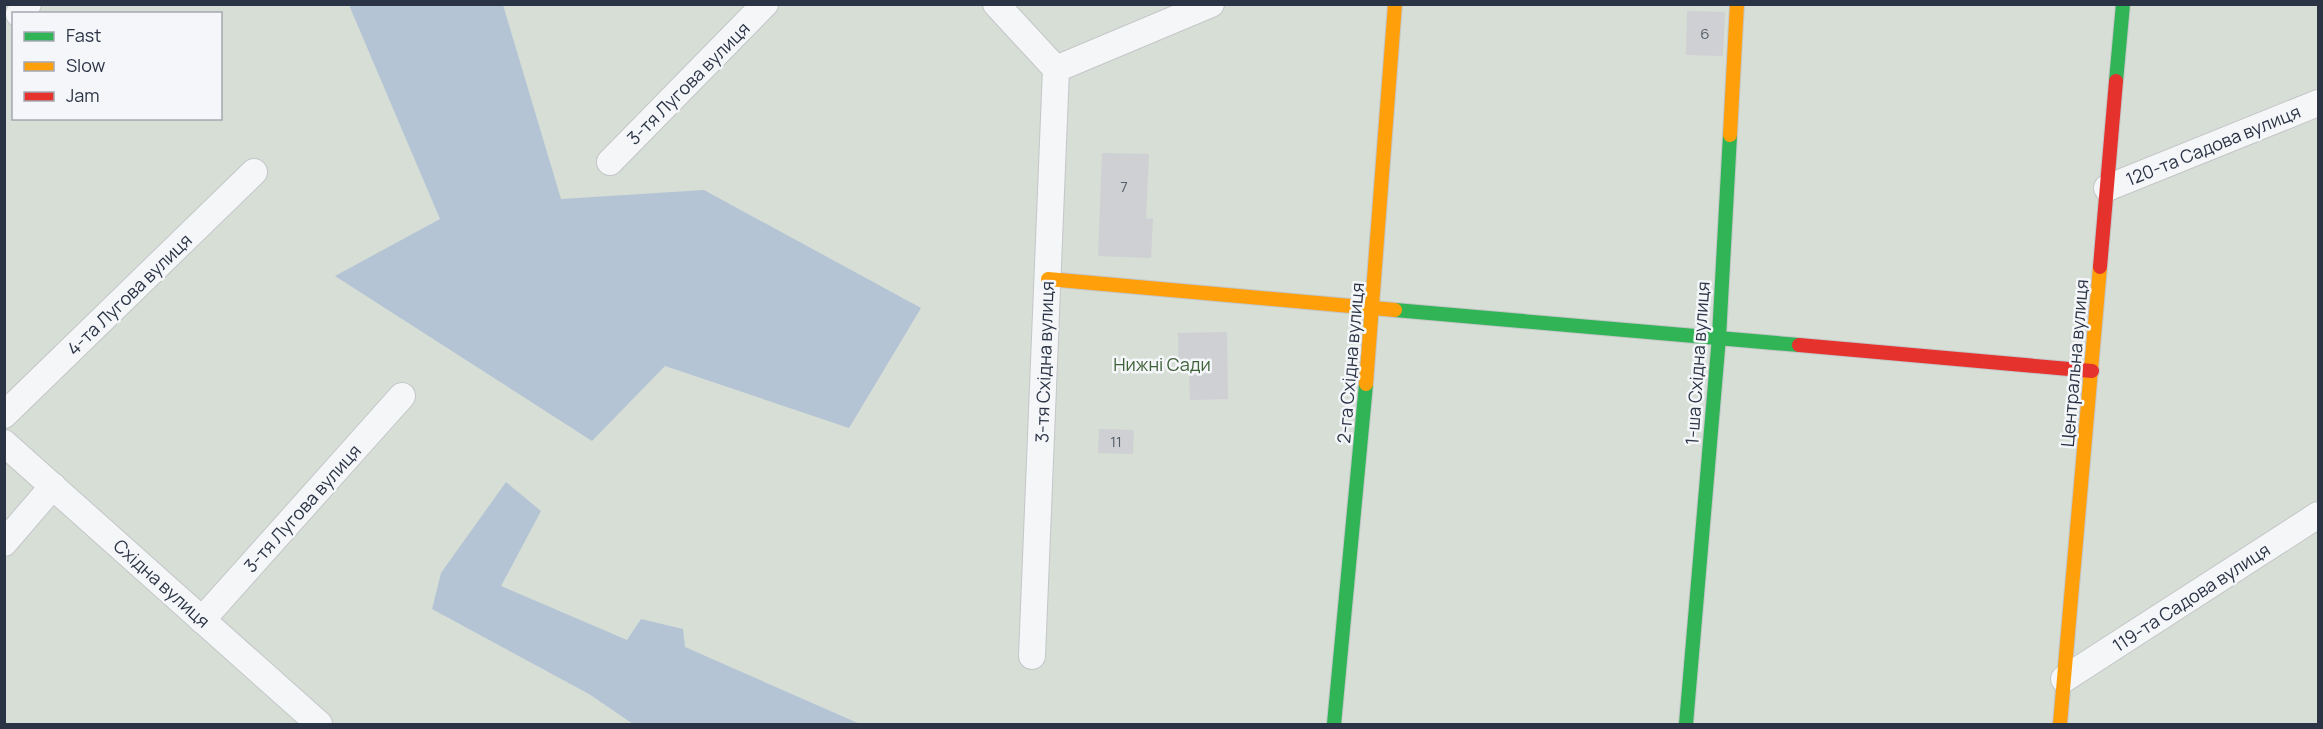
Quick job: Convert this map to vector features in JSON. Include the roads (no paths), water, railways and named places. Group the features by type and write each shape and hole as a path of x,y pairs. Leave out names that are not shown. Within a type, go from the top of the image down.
{"street":[{"name":"3-тя Лугова вулиця","path":"610,162 765,4"},
{"path":"996,4 1056,69 1211,4"},
{"path":"1151,29 1176,4"},
{"name":"2-га Східна вулиця","path":"1334,724 1373,308 1395,4"},
{"name":"1-ша Східна вулиця","path":"1686,724 1719,338 1737,4"},
{"name":"Центральна вулиця","path":"2060,724 2123,4"},
{"name":"3-тя Східна вулиця","path":"1032,656 1056,69"},
{"name":"120-та Садова вулиця","path":"2107,188 2319,103"},
{"name":"4-та Лугова вулиця","path":"4,415 254,172"},
{"path":"1048,279 2092,371"},
{"name":"3-тя Лугова вулиця","path":"202,620 402,396"},
{"name":"Східна вулиця","path":"4,442 202,620 307,721"},
{"path":"4,543 53,486"},
{"name":"119-та Садова вулиця","path":"2064,679 2319,515"}],"water":[{"path":"349,5 503,5 561,199 704,190 921,308 849,428 665,366 592,441 335,276 440,219"},
{"path":"506,482 541,511 501,586 627,640 641,619 683,629 685,647 860,724 633,724 589,694 432,609 441,573"}],"park label":[{"name":"Нижні Сади","path":"1162,364"}]}
